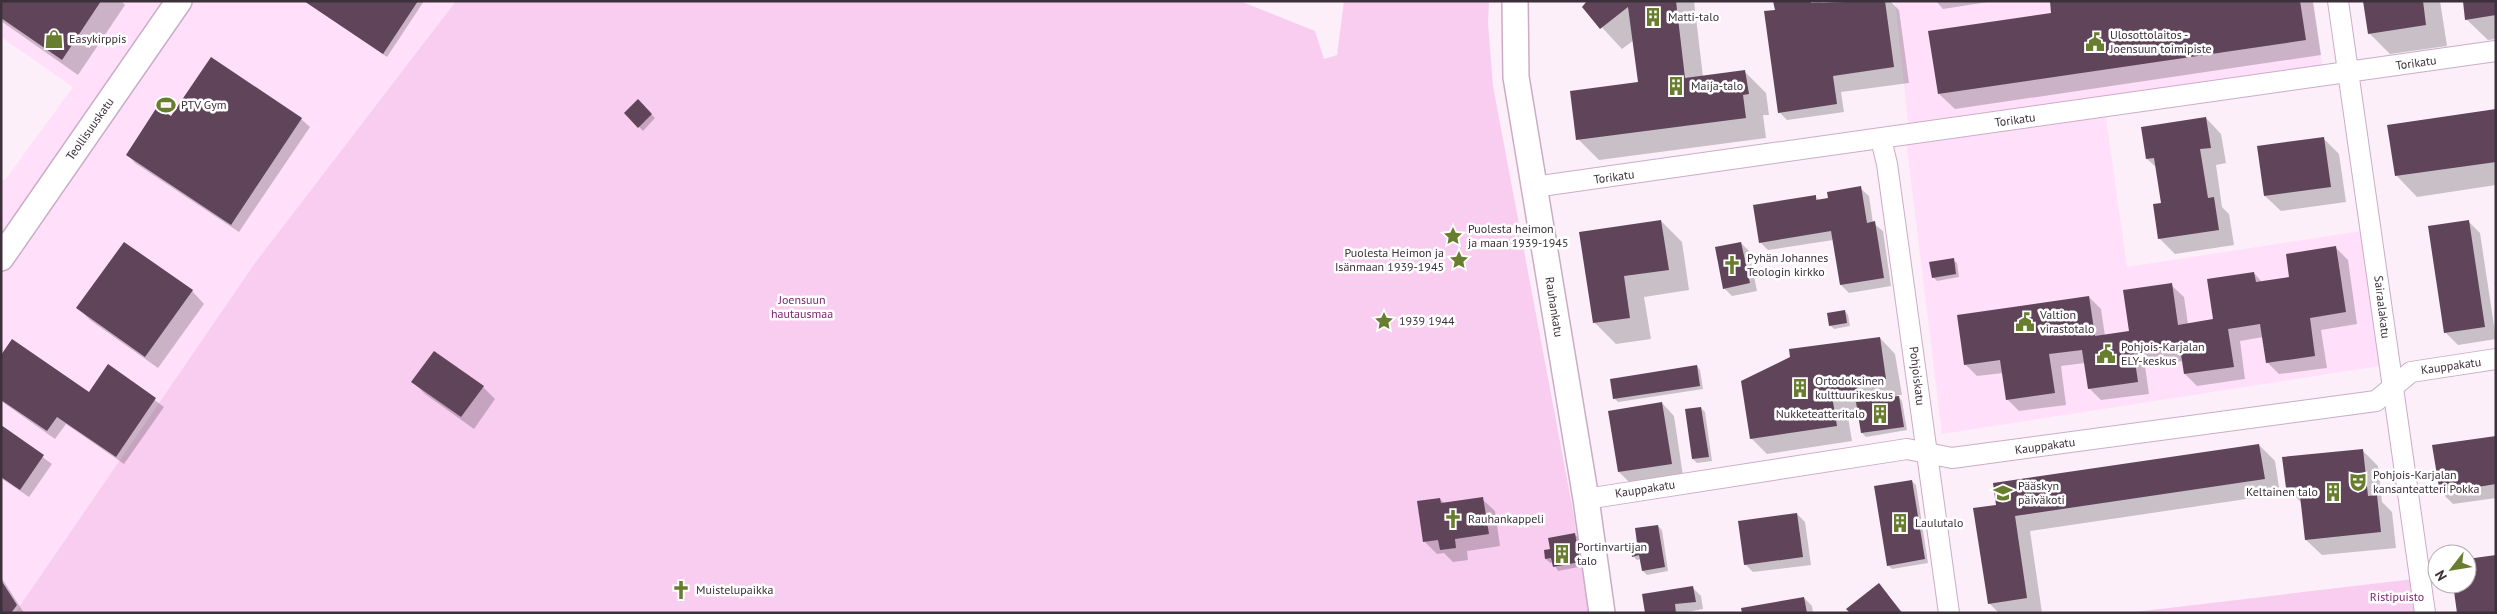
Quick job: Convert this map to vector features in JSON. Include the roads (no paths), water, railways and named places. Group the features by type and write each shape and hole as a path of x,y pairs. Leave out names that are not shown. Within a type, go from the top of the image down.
{"street":[{"name":"Teollisuuskatu","path":"1,258 178,1"},
{"name":"Rauhankatu","path":"1515,1 1516,77 1586,499 1602,613"},
{"name":"Sairaalakatu","path":"2338,1 2425,613"},
{"name":"Torikatu","path":"1534,187 2496,51"},
{"name":"Pohjoiskatu","path":"1881,139 1887,164 1949,613"},
{"name":"Kauppakatu","path":"1586,499 1907,449 1952,458 2376,401 2411,372 2496,359"}],"place":[{"name":"Matti-talo","path":"1653,17"},
{"name":"Easykirppis","path":"54,39"},
{"name":"Ulosottolaitos - Joensuun toimipiste","path":"2095,42"},
{"name":"Maija-talo","path":"1676,86"},
{"name":"PTV Gym","path":"166,105"},
{"name":"Puolesta heimon ja maan 1939-1945","path":"1453,236"},
{"name":"Puolesta Heimon ja Isänmaan 1939-1945","path":"1459,260"},
{"name":"Pyhän Johannes Teologin kirkko","path":"1732,265"},
{"name":"1939 1944","path":"1384,321"},
{"name":"Valtion virastotalo","path":"2025,322"},
{"name":"Pohjois-Karjalan ELY-keskus","path":"2106,354"},
{"name":"Ortodoksinen kulttuurikeskus","path":"1800,388"},
{"name":"Nukketeatteritalo","path":"1880,414"},
{"name":"Pohjois-Karjalan kansanteatteri Pokka","path":"2358,482"},
{"name":"Keltainen talo","path":"2333,492"},
{"name":"Pääskyn päiväkoti","path":"2003,493"},
{"name":"Rauhankappeli","path":"1453,519"},
{"name":"Laulutalo","path":"1900,523"},
{"name":"Portinvartijan talo","path":"1562,554"},
{"name":"Muistelupaikka","path":"681,590"}],"park label":[{"name":"Joensuun hautausmaa","path":"802,307"},
{"name":"Ristipuisto","path":"2397,597"}]}
